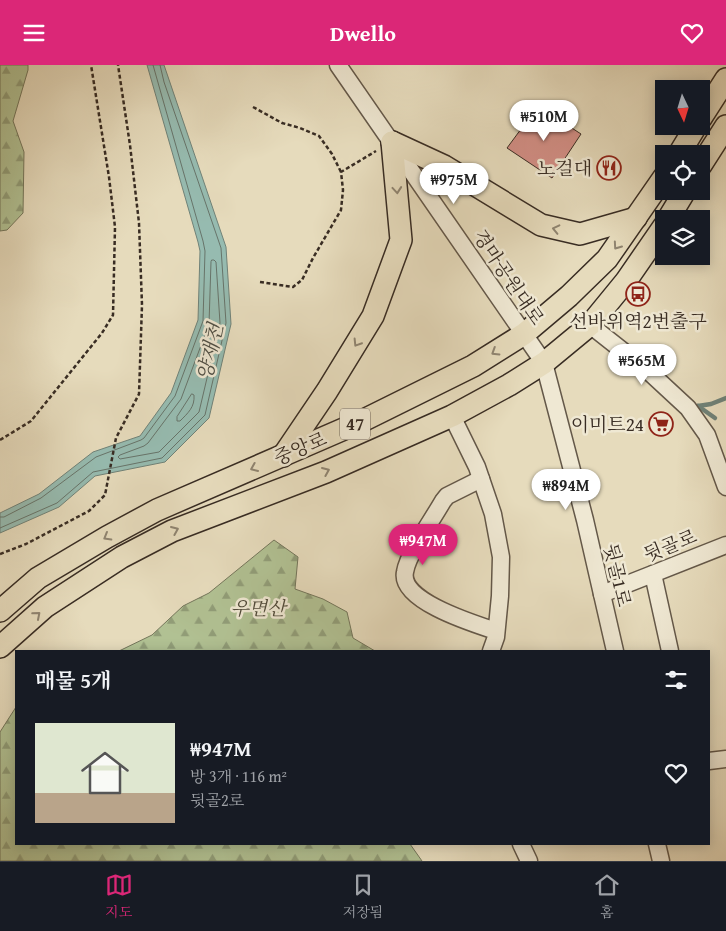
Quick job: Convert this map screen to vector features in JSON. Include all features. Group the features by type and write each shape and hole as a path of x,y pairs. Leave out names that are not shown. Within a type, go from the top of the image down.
{"main road":[{"path":"710,104 726,79"},
{"path":"710,151 726,126"},
{"path":"392,142 444,166 541,225 580,234 636,218"},
{"path":"283,456 327,391 373,316 401,240 392,142"},
{"name":"중앙로","path":"0,611 38,578 157,509 360,422 473,366 524,334 570,296 608,259 655,190"},
{"name":"중앙로","path":"0,647 45,607 122,557 172,531 326,472 452,416 509,385 544,363 590,325 626,281 655,239"}],"street":[{"name":"경마공원대로","path":"338,65 544,363"},
{"path":"590,325 647,370 688,407 707,435 726,487"},
{"name":"뒷골1로","path":"544,363 615,650"},
{"path":"452,416 478,467 493,514 501,557 496,637 491,650"},
{"path":"481,479 447,496 410,556 404,574 409,589 418,597 462,620 496,631"},
{"name":"뒷골로","path":"602,594 726,545"},
{"path":"653,574 670,650"},
{"path":"710,761 726,759"},
{"path":"521,845 529,861"},
{"path":"657,845 661,861"}],"path":[{"path":"0,440 31,421 102,333 112,315 115,227 92,65"},
{"path":"0,554 26,544 89,511 105,495 116,437 139,394 142,305 139,223 118,65"},
{"path":"253,107 282,123 319,136 341,171 343,189 341,210 302,280 293,287 260,282"},
{"path":"341,171 392,142"}],"green space":[{"path":"0,65 28,65 13,121 24,152 23,213 7,230 0,231"},
{"name":"우면산","path":"274,540 298,557 295,589 323,599 347,612 353,638 373,650 121,650 152,635 183,606 209,593"},
{"path":"15,709 15,845 411,845 422,861 0,861 0,732"}],"water":[{"name":"양재천","path":"147,65 164,65 226,247 231,324 209,418 165,462 95,476 59,507 0,533 0,513 39,494 93,452 140,436 171,393 198,320 200,251"}],"building":[{"path":"538,106 581,134 552,178 507,148"}],"waterway":[{"path":"698,406 711,404 726,398"},
{"path":"698,406 715,418"}],"place":[{"name":"노걸대","path":"609,168"},
{"name":"선바위역2번출구","path":"638,294"},
{"name":"이미트24","path":"661,424"}]}
